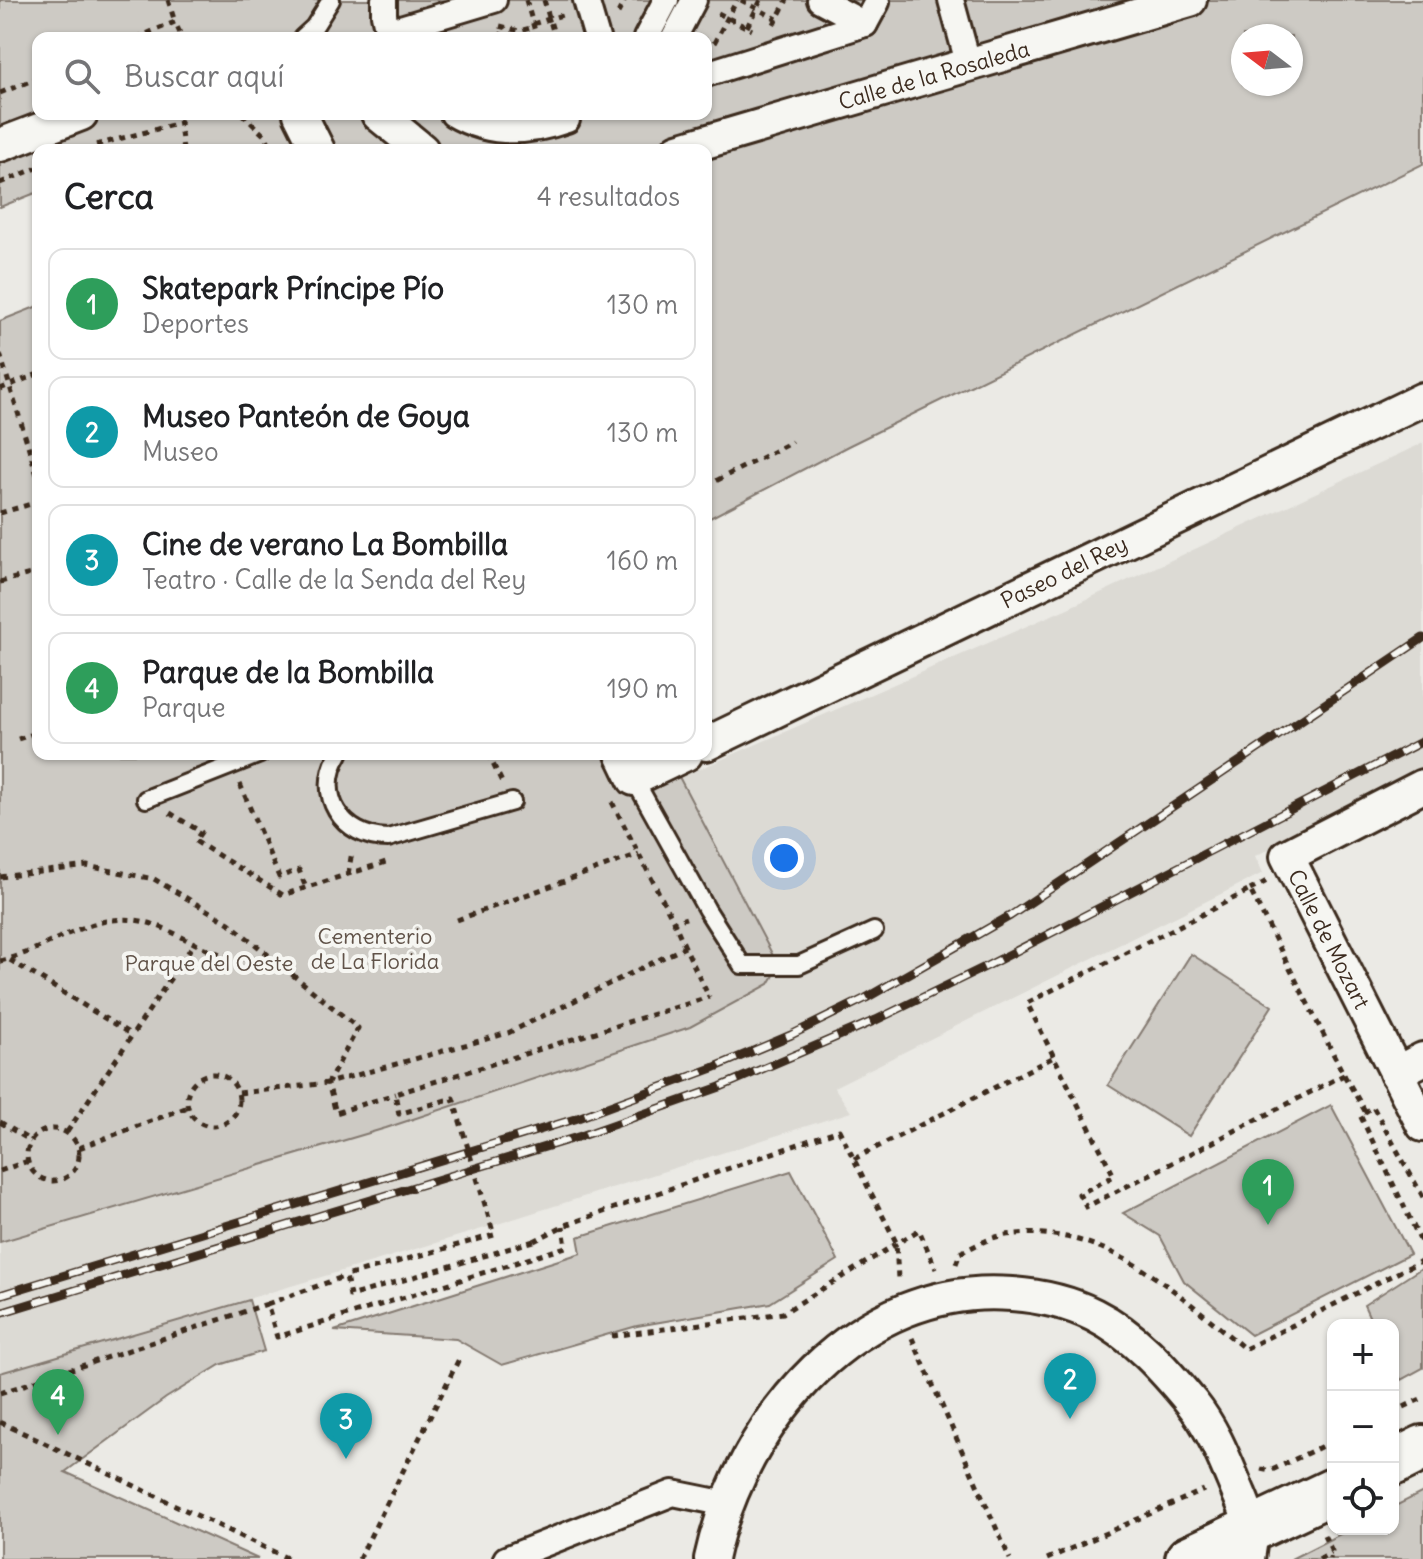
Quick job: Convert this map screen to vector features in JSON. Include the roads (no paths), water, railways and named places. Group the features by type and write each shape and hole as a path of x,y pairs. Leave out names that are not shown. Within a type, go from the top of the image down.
{"main road":[{"path":"1399,1460 1423,1448"},
{"path":"1188,1559 1250,1544 1327,1495"}],"street":[{"path":"384,0 388,32"},
{"path":"397,32 494,0"},
{"path":"586,0 595,32"},
{"path":"649,32 666,0"},
{"path":"677,32 694,0"},
{"path":"820,0 865,24"},
{"path":"951,0 969,66"},
{"name":"Calle de la Rosaleda","path":"699,144 1190,0"},
{"path":"712,72 865,24 878,1"},
{"path":"0,145 65,120"},
{"path":"303,120 315,144"},
{"path":"385,120 415,144"},
{"path":"468,120 482,126 519,132 567,120"},
{"name":"Paseo del Rey","path":"712,741 1423,399"},
{"path":"621,775 667,760"},
{"name":"Calle de Mozart","path":"1423,786 1287,856 1409,1066 1423,1125"},
{"path":"711,1559 727,1504 746,1460 800,1385 829,1357 854,1338 900,1312 946,1296 996,1292 1048,1299 1094,1315 1144,1349 1205,1419 1221,1448 1241,1473 1250,1544"},
{"path":"506,1559 673,1493 727,1504"}],"lane":[{"path":"309,32 331,0"},
{"path":"146,799 243,760"},
{"path":"335,760 330,768 329,787 334,806 355,832 371,838 388,838 512,802"},
{"path":"621,775 742,965 799,965 874,931"}],"railway":[{"path":"0,1295 575,1119 713,1068 791,1035 866,998 1010,916 1423,638"},
{"path":"0,1313 581,1136 720,1087 876,1020 987,966 1423,741"}],"place":[{"name":"Skatepark Príncipe Pío","path":"1268,1225"},
{"name":"Museo Panteón de Goya","path":"1070,1419"},
{"name":"Parque de la Bombilla","path":"58,1435"},
{"name":"Cine de verano La Bombilla","path":"346,1459"}],"park label":[{"name":"Cementerio de La Florida","path":"375,948"},
{"name":"Parque del Oeste","path":"209,963"}]}
